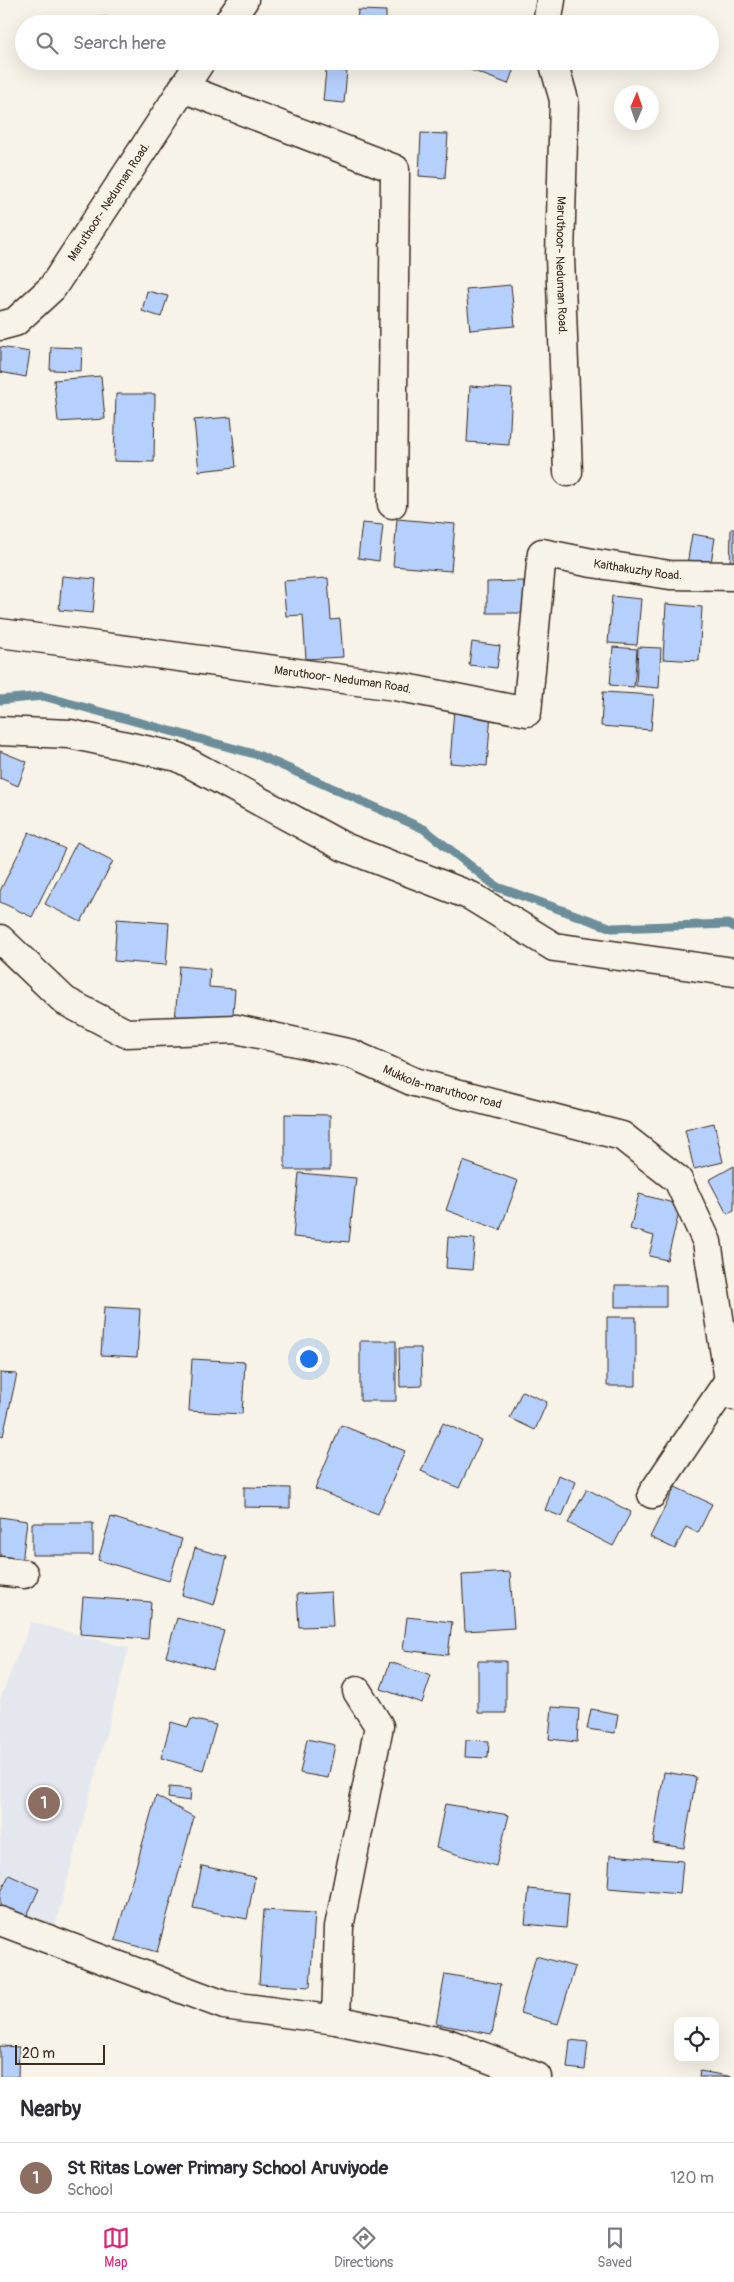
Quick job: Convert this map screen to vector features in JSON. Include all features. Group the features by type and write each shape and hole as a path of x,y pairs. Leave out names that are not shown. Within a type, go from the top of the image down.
{"street":[{"path":"233,15 244,0"},
{"path":"549,15 552,0"},
{"name":"Maruthoor- Neduman Road.","path":"0,326 15,322 52,288 195,70"},
{"name":"Maruthoor- Neduman Road.","path":"556,70 564,100 560,257 568,472"},
{"path":"183,88 395,169 392,504"},
{"name":"Maruthoor- Neduman Road.","path":"0,633 395,686 527,712 542,553"},
{"name":"Kaithakuzhy Road.","path":"542,553 592,564 670,575 734,576"},
{"path":"0,731 70,734 178,758 344,847 471,896 554,947 734,972"},
{"name":"Mukkola-maruthoor road","path":"0,939 65,1001 126,1033 236,1029 352,1054 414,1082 622,1136 678,1180 708,1242 727,1316 731,1388"},
{"path":"652,1494 731,1388"},
{"path":"336,2020 339,1927 379,1726 356,1691"},
{"path":"0,1921 224,2005 336,2020 450,2044 537,2077"}],"shaded area":[{"path":"31,1622 129,1648 54,1930 0,1907 0,1699"}],"building":[{"path":"358,10 386,11 386,15 358,15"},
{"path":"326,70 347,71 344,103 323,101"},
{"path":"471,70 513,70 508,84"},
{"path":"421,133 448,134 445,178 419,176"},
{"path":"511,285 515,326 470,330 466,289"},
{"path":"147,291 168,296 161,317 142,311"},
{"path":"0,347 30,352 26,377 0,372"},
{"path":"51,347 82,348 81,371 50,370"},
{"path":"101,376 105,419 58,422 54,380"},
{"path":"470,386 512,389 509,445 467,442"},
{"path":"116,394 155,394 154,462 114,461"},
{"path":"231,417 236,467 199,471 194,420"},
{"path":"397,519 455,524 451,571 393,566"},
{"path":"362,523 383,525 379,561 358,558"},
{"path":"731,529 734,529 734,571 730,571"},
{"path":"692,534 715,538 710,569 687,565"},
{"path":"62,576 96,579 93,613 59,610"},
{"path":"328,578 331,620 340,619 343,657 306,659 303,615 286,616 283,581"},
{"path":"524,581 524,613 487,613 487,582"},
{"path":"612,596 641,599 637,645 608,643"},
{"path":"666,604 702,607 699,661 663,659"},
{"path":"472,642 500,646 497,668 469,665"},
{"path":"613,647 637,649 634,687 610,685"},
{"path":"638,647 661,648 659,688 636,686"},
{"path":"603,692 654,695 651,730 601,726"},
{"path":"454,709 491,712 487,766 450,763"},
{"path":"0,751 27,762 18,786 0,778"},
{"path":"29,832 65,849 32,917 0,902 0,891"},
{"path":"77,842 113,861 81,922 45,904"},
{"path":"117,919 169,923 166,965 114,961"},
{"path":"179,966 210,969 209,987 235,989 232,1026 175,1022"},
{"path":"285,1114 330,1115 330,1170 285,1170"},
{"path":"714,1123 723,1162 694,1169 685,1130"},
{"path":"463,1161 518,1181 500,1230 446,1210"},
{"path":"734,1166 734,1211 727,1214 709,1180"},
{"path":"299,1173 356,1178 349,1242 293,1237"},
{"path":"639,1194 681,1205 667,1260 649,1256 654,1236 630,1229"},
{"path":"448,1237 475,1239 472,1270 446,1268"},
{"path":"615,1285 666,1285 666,1307 615,1307"},
{"path":"104,1307 140,1309 137,1357 101,1355"},
{"path":"607,1317 636,1317 636,1386 607,1386"},
{"path":"360,1341 396,1341 396,1401 360,1401"},
{"path":"399,1348 421,1348 422,1386 400,1387"},
{"path":"192,1359 245,1362 242,1414 189,1411"},
{"path":"0,1373 17,1374 3,1436 0,1435"},
{"path":"522,1391 547,1402 535,1430 510,1418"},
{"path":"443,1423 481,1440 459,1488 421,1471"},
{"path":"341,1425 405,1451 378,1514 315,1489"},
{"path":"558,1475 576,1482 562,1517 545,1510"},
{"path":"244,1487 290,1488 290,1508 244,1507"},
{"path":"675,1487 712,1504 698,1533 686,1527 675,1549 650,1537"},
{"path":"587,1489 631,1512 613,1546 568,1523"},
{"path":"0,1517 27,1521 22,1563 0,1560"},
{"path":"111,1517 182,1539 169,1581 98,1560"},
{"path":"32,1523 93,1523 93,1555 32,1555"},
{"path":"195,1548 227,1557 214,1605 182,1595"},
{"path":"510,1572 514,1628 465,1631 462,1575"},
{"path":"331,1592 333,1626 299,1627 297,1594"},
{"path":"83,1597 151,1602 148,1639 80,1634"},
{"path":"407,1617 452,1622 448,1655 403,1650"},
{"path":"177,1618 224,1631 213,1669 166,1656"},
{"path":"478,1661 506,1661 506,1713 478,1713"},
{"path":"390,1662 431,1676 422,1703 381,1689"},
{"path":"552,1707 579,1709 577,1742 549,1739"},
{"path":"591,1709 618,1714 615,1733 587,1729"},
{"path":"191,1719 216,1725 203,1770 161,1758 171,1722 188,1727"},
{"path":"307,1739 335,1745 328,1778 300,1773"},
{"path":"466,1740 489,1741 488,1758 465,1757"},
{"path":"664,1772 696,1777 684,1848 653,1843"},
{"path":"169,1787 191,1789 190,1801 168,1798"},
{"path":"156,1796 194,1817 157,1952 115,1940"},
{"path":"445,1804 509,1815 496,1866 436,1848"},
{"path":"610,1855 683,1861 680,1894 608,1888"},
{"path":"202,1866 255,1877 247,1919 193,1908"},
{"path":"9,1875 39,1889 24,1922 0,1910 0,1894"},
{"path":"529,1889 569,1893 566,1928 525,1924"},
{"path":"264,1910 315,1913 310,1987 259,1984"},
{"path":"536,1956 575,1967 558,2024 520,2013"},
{"path":"445,1974 501,1984 492,2034 436,2024"},
{"path":"570,2040 588,2042 585,2070 567,2068"},
{"path":"0,2046 19,2047 18,2077 0,2077"},
{"path":"700,2071 733,2077 699,2077"}],"waterway":[{"path":"0,700 43,696 258,755 424,829 497,887 612,928 729,924 734,927"}],"place":[{"name":"St Ritas Lower Primary School Aruviyode","path":"44,1803"}]}
